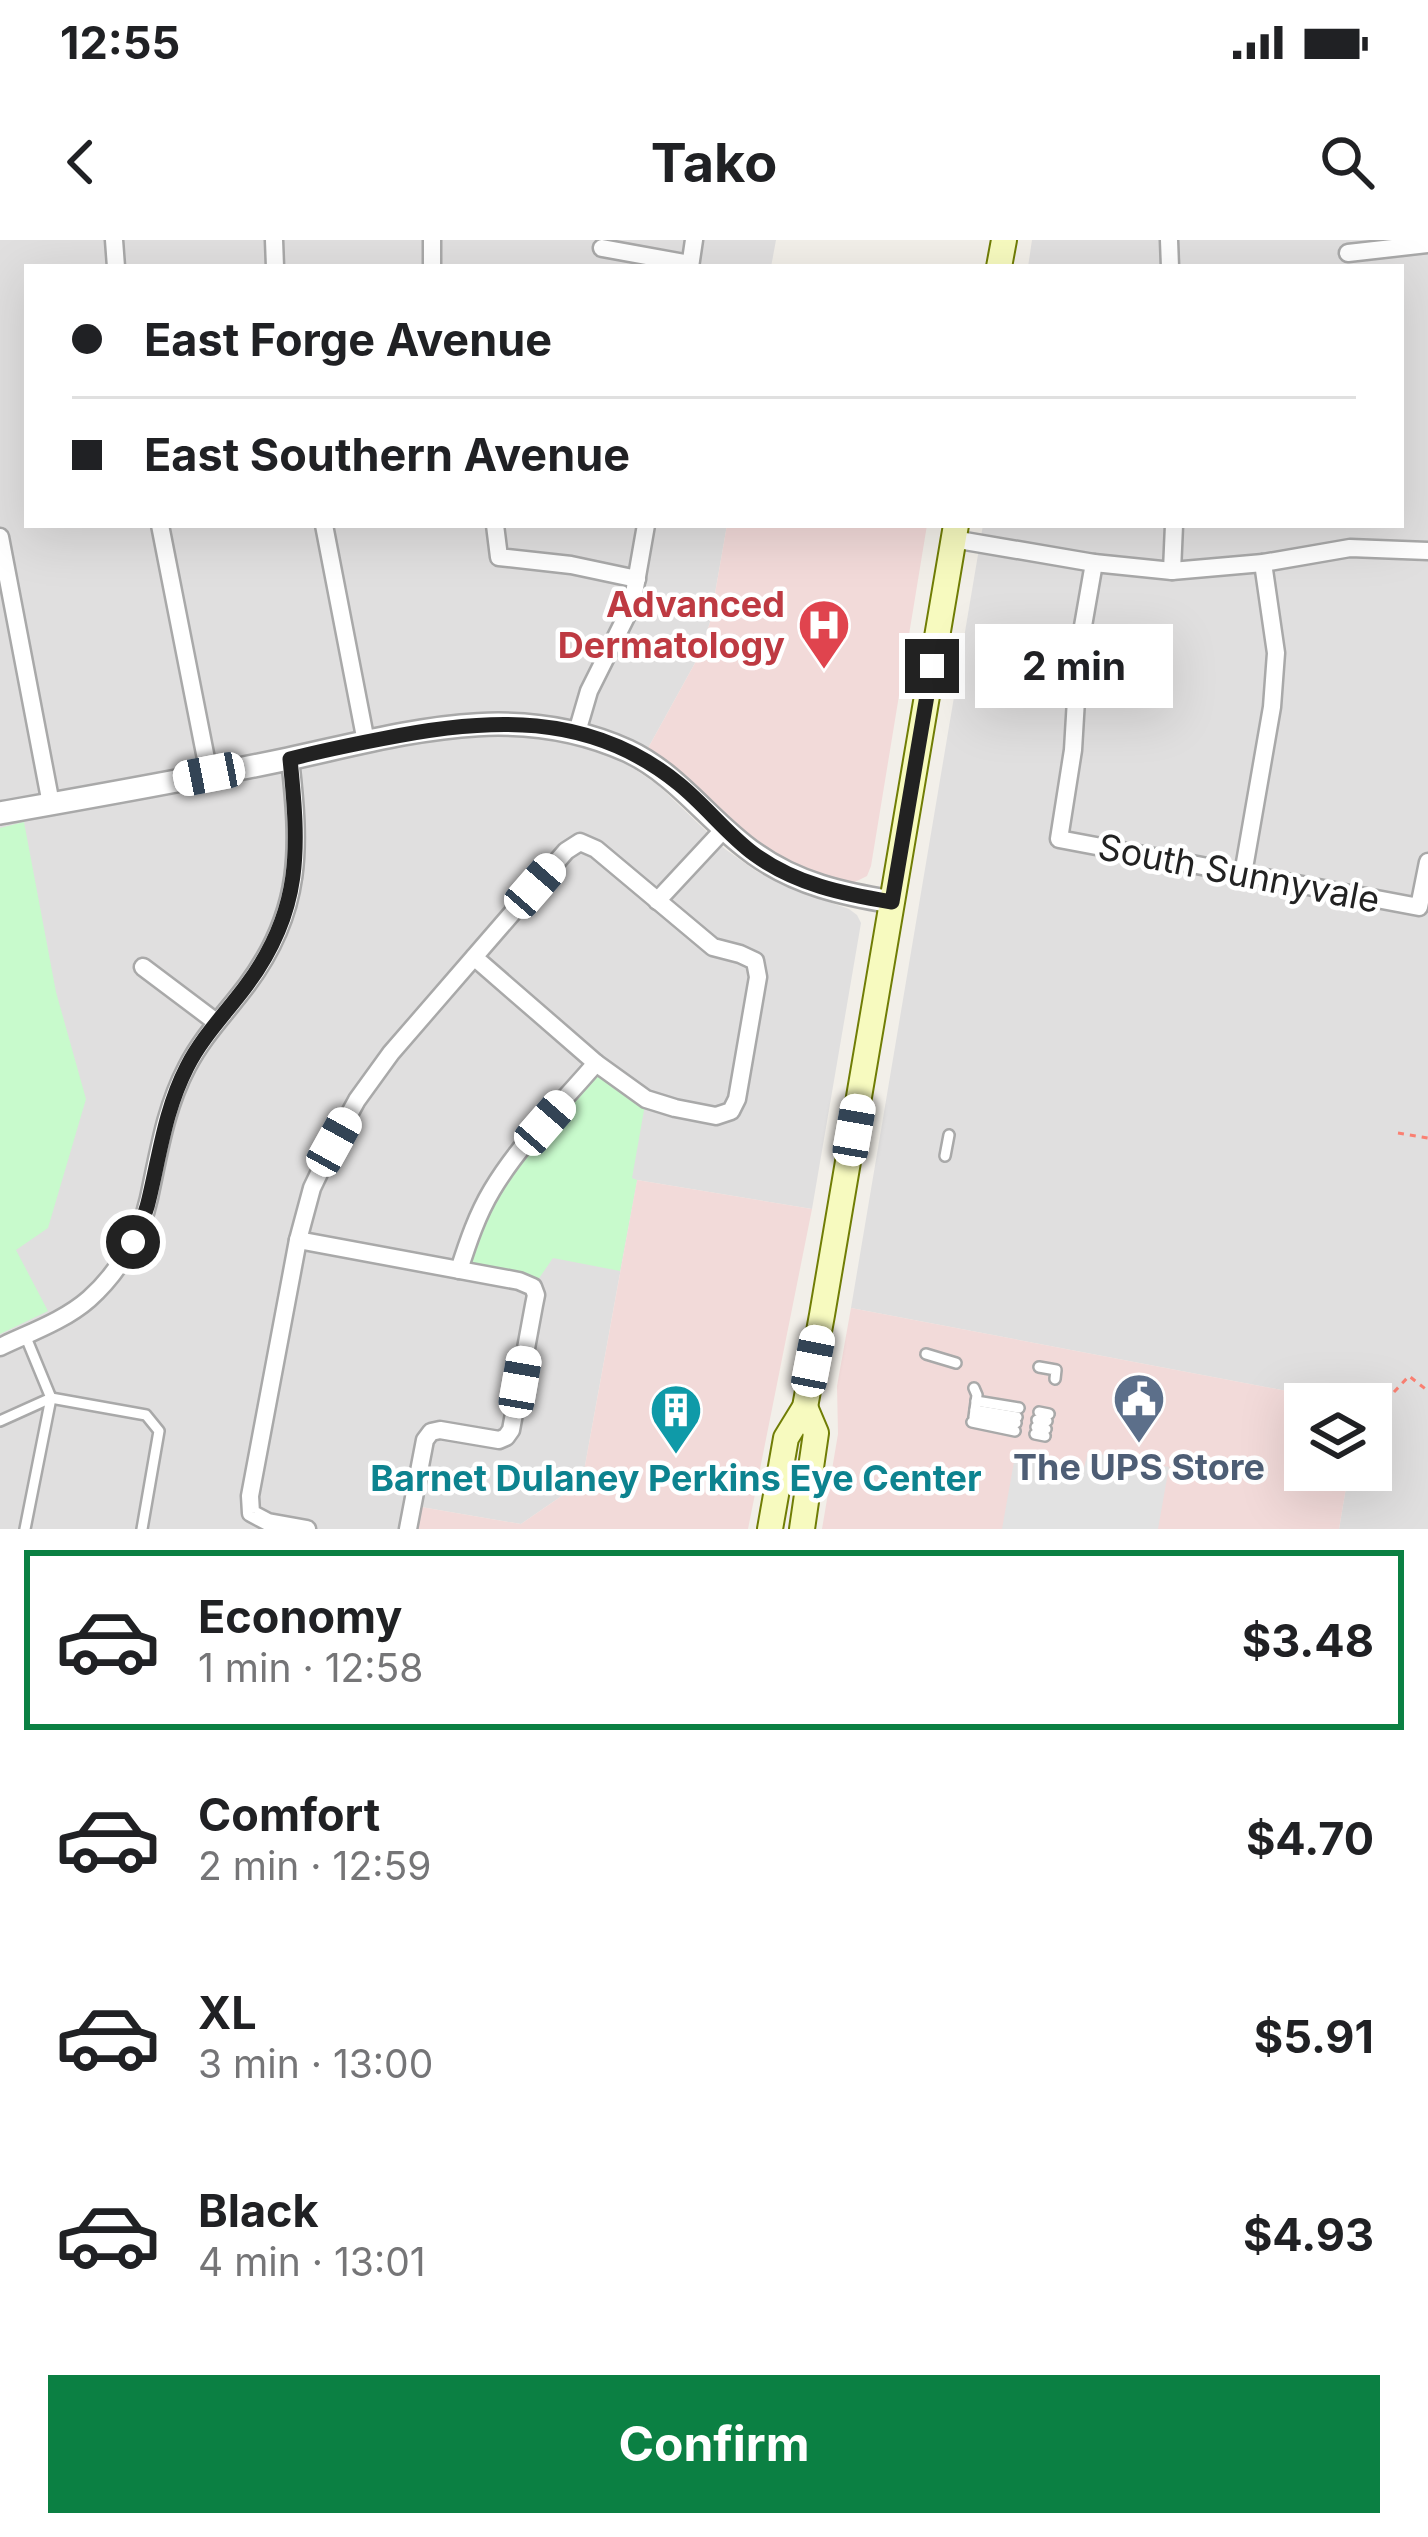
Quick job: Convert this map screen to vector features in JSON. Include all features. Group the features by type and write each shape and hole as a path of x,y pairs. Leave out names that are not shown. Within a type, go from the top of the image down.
{"main road":[{"path":"770,1529 786,1438 805,1407 954,532"},
{"path":"802,1529 816,1433 805,1407"}],"street":[{"path":"1348,253 1428,244"},
{"path":"602,248 685,264"},
{"path":"161,528 209,774"},
{"path":"324,528 366,742"},
{"path":"495,528 499,557 638,579"},
{"path":"577,732 589,691 632,604 646,528"},
{"path":"1172,571 1174,528"},
{"path":"954,532 1094,562 1172,571 1263,563 1350,548 1428,550"},
{"path":"0,537 52,804"},
{"name":"South Sunnyvale","path":"1094,562 1079,649 1073,750 1059,838 1420,907 1428,862"},
{"path":"1243,874 1272,707 1276,653 1263,563"},
{"path":"0,813 431,729 526,723 577,732 632,753 679,784 753,853 786,874 833,891 892,902"},
{"path":"0,1347 87,1300 133,1242 148,1203 170,1104 188,1064 247,985 288,907 297,825 290,759"},
{"path":"657,902 725,828"},
{"path":"308,1529 268,1522 251,1513 250,1496 312,1188 357,1100 391,1054 474,957 566,850 580,842 596,849 713,947 754,961 758,977 737,1099 731,1111 716,1115 646,1099 596,1063 474,957"},
{"path":"143,967 216,1022"},
{"path":"459,1270 472,1229 492,1190 596,1063"},
{"path":"298,1240 533,1287 536,1295 511,1430 500,1440 431,1432 425,1440 408,1529"}],"lane":[{"path":"945,1156 949,1135"},
{"path":"25,1335 51,1398 25,1529"},
{"path":"926,1354 955,1362 958,1354 966,1355"},
{"path":"1039,1367 1056,1370 1055,1378"},
{"path":"973,1423 1017,1420 975,1406 974,1388"},
{"path":"0,1421 51,1398 146,1415 159,1431 142,1529"}],"path":[{"path":"1398,1132 1428,1138"},
{"path":"1394,1392 1409,1376 1428,1390"}],"shaded area":[{"path":"0,240 776,240 772,264 24,264 24,528 726,528 700,654 636,770 756,871 849,909 861,923 812,1209 637,1180 582,1482 521,1524 421,1507 416,1529 0,1529"},
{"path":"1032,240 1428,240 1428,1529 1339,1529 1345,1491 1392,1491 1392,1383 1284,1383 1284,1390 851,1308 982,528 1404,528 1404,264 1028,264"},
{"path":"726,528 927,528 867,876 852,883 776,854 683,773 647,750 700,654"},
{"path":"637,1180 812,1209 748,1529 416,1529 421,1507 521,1524 582,1482"},
{"path":"851,1308 1284,1390 1284,1491 1345,1491 1339,1529 822,1529 838,1434 837,1386"},
{"path":"1088,1452 1169,1467 1158,1529 1002,1529 1015,1456 1084,1468"}],"green space":[{"path":"24,822 56,992 86,1099 48,1228 16,1250 48,1311 0,1334 0,828"},
{"path":"596,1063 646,1099 620,1271 553,1258 533,1287 459,1270 492,1189"}],"place":[{"name":"Advanced Dermatology","path":"824,671"},
{"name":"The UPS Store","path":"1139,1445"},
{"name":"Barnet Dulaney Perkins Eye Center","path":"676,1456"}],"route":[{"path":"133,1242 148,1203 170,1104 188,1064 247,985 288,907 297,825 290,759 431,729 483,723 526,723 577,732 632,753 679,784 753,853 786,874 847,895 892,902 932,666"}]}
